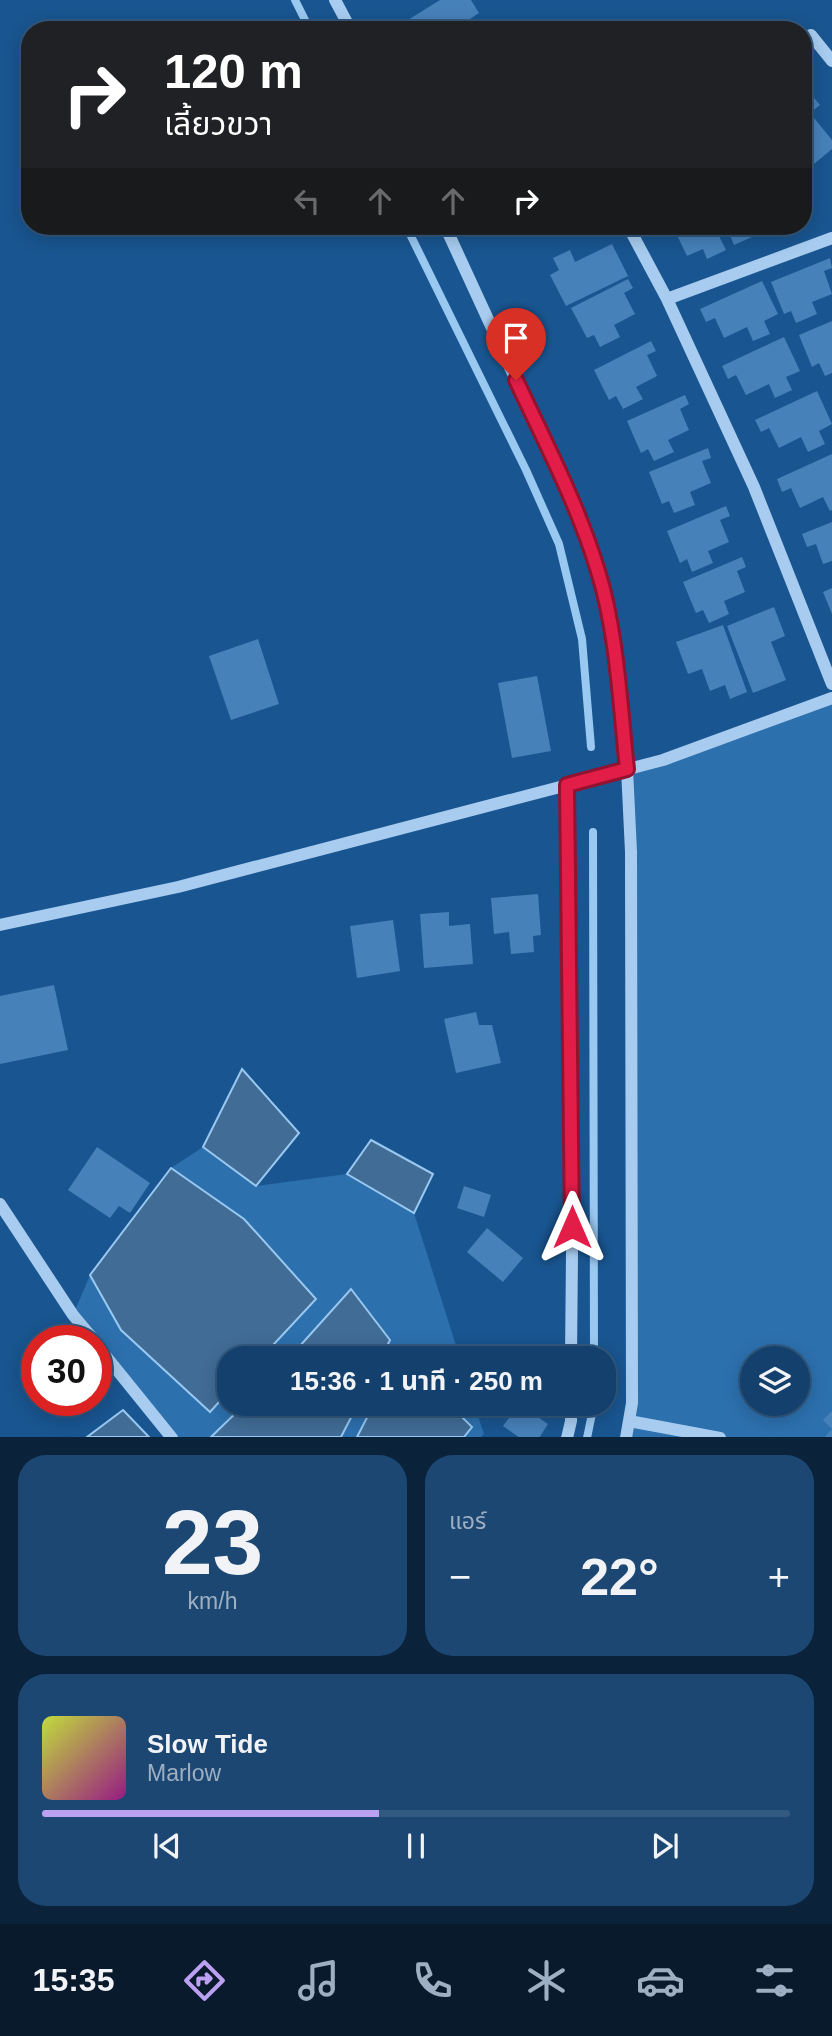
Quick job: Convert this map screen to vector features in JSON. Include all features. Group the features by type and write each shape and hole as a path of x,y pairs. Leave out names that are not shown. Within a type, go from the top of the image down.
{"street":[{"path":"335,0 346,21"},
{"path":"812,36 832,61"},
{"path":"449,235 574,506 597,569 610,624 627,769 631,852 632,1403 626,1437"},
{"path":"633,235 667,299 754,487 832,684"},
{"path":"667,299 832,238"},
{"path":"0,925 178,887 663,760 832,698"},
{"path":"567,785 573,1149 571,1346"},
{"path":"0,1204 82,1325"},
{"path":"112,1363 172,1437"},
{"path":"567,1437 571,1416"},
{"path":"629,1421 720,1437"}],"shaded area":[{"path":"832,698 832,1437 626,1437 627,769"},
{"path":"242,1069 299,1133 256,1186 203,1147"},
{"path":"371,1140 433,1174 414,1213 347,1174"},
{"path":"203,1147 256,1186 347,1174 414,1213 456,1346 386,1346 389,1340 351,1289 300,1346 272,1346 315,1299 244,1219 171,1168"},
{"path":"171,1168 244,1219 316,1299 272,1346 217,1346 217,1404 210,1412 121,1330 90,1275"},
{"path":"90,1275 121,1330 210,1411 217,1404 217,1416 233,1416 211,1437 172,1437 112,1363 112,1325 81,1325 73,1315"},
{"path":"351,1289 390,1340 387,1346 300,1346"},
{"path":"123,1410 149,1437 87,1437"},
{"path":"233,1416 352,1416 341,1437 211,1437"},
{"path":"352,1416 368,1416 357,1437 342,1437"},
{"path":"368,1416 461,1416 472,1427 464,1437 357,1437"},
{"path":"461,1416 478,1416 484,1434 481,1437 464,1437 472,1427"}],"building":[{"path":"440,0 471,0 479,13 467,21 406,21"},
{"path":"812,95 820,105 812,111"},
{"path":"812,115 832,140 832,149 812,166"},
{"path":"677,235 718,235 726,250 707,259 703,249 687,256"},
{"path":"730,235 756,235 734,245"},
{"path":"612,244 628,276 566,306 550,275 559,270 553,258 570,250 575,262"},
{"path":"830,258 832,268 824,271 832,294 812,302 817,314 796,323 791,311 784,314 771,282"},
{"path":"628,279 633,288 624,293 635,314 614,325 620,337 600,347 594,335 587,338 571,308"},
{"path":"762,281 778,314 764,321 770,334 753,341 747,327 724,338 715,318 706,322 700,309"},
{"path":"832,321 832,373 825,376 819,363 812,367 799,335"},
{"path":"784,337 800,371 786,377 792,390 775,398 769,384 746,395 736,375 728,379 722,366"},
{"path":"651,341 656,351 647,355 657,376 636,387 643,399 623,409 616,396 609,400 594,370"},
{"path":"817,391 832,424 819,431 825,444 808,452 801,437 779,448 769,428 761,432 755,420"},
{"path":"685,395 689,404 680,409 689,430 668,440 674,452 654,461 648,449 641,453 627,421"},
{"path":"708,448 711,458 702,461 711,483 690,492 695,505 674,513 669,501 662,504 649,472"},
{"path":"832,454 832,510 830,511 823,497 800,508 791,488 782,492 777,479"},
{"path":"726,506 730,516 720,520 729,542 708,551 713,563 692,572 687,559 680,563 667,531"},
{"path":"832,522 832,561 823,564 816,544 807,547 802,534"},
{"path":"742,557 746,567 737,571 745,592 724,601 729,614 709,623 703,610 696,613 683,582"},
{"path":"832,588 832,614 823,592"},
{"path":"774,607 785,636 771,642 786,680 753,693 727,626"},
{"path":"723,625 747,692 730,699 725,685 710,691 702,669 688,674 676,642"},
{"path":"258,639 279,704 231,720 209,656"},
{"path":"537,676 551,751 512,758 498,683"},
{"path":"538,894 541,935 533,936 534,952 511,954 509,932 494,934 491,898"},
{"path":"449,912 449,926 470,924 473,964 424,968 420,914"},
{"path":"393,920 400,971 357,978 350,926"},
{"path":"54,985 68,1050 0,1064 0,996"},
{"path":"476,1012 479,1025 492,1025 501,1063 456,1073 444,1019"},
{"path":"97,1147 150,1183 130,1213 119,1206 110,1218 68,1190"},
{"path":"464,1186 491,1195 484,1217 457,1208"},
{"path":"487,1228 523,1258 503,1282 467,1252"},
{"path":"832,1411 832,1429 823,1420"},
{"path":"510,1416 536,1416 548,1424 540,1437 519,1437 503,1426"}],"waterway":[{"path":"295,0 306,21"},
{"path":"410,235 526,470 559,544 582,639 591,747"},
{"path":"593,832 594,1346"},
{"path":"587,1437 592,1416"}],"route":[{"path":"516,380 574,506 597,569 610,624 627,769 567,785 572,1227"}]}
